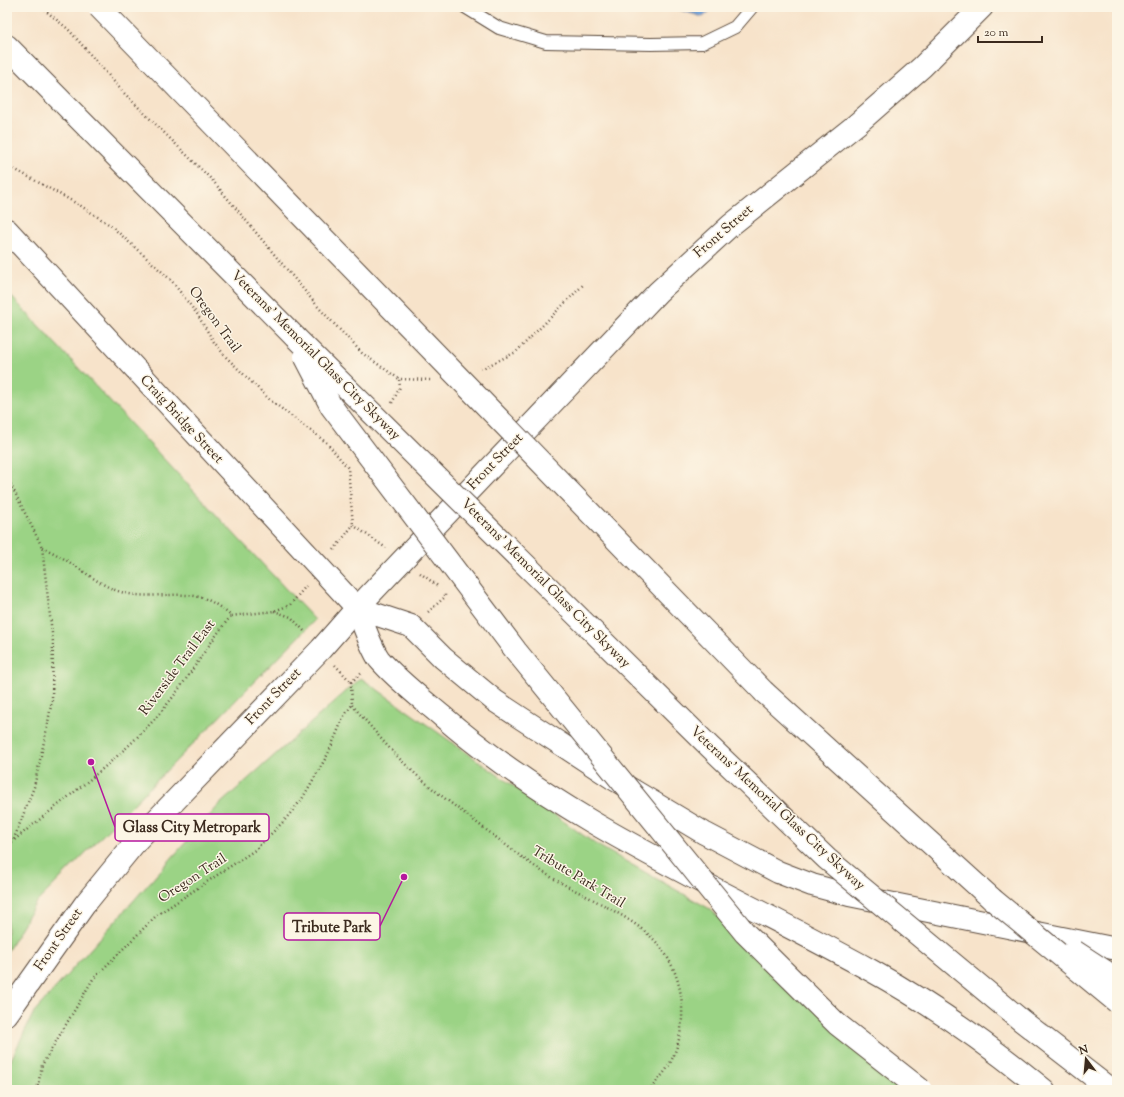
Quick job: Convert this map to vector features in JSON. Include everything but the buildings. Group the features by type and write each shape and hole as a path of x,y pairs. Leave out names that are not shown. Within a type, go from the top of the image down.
{"main road":[{"path":"99,7 764,692 992,899 1117,1002"},
{"name":"Front Street","path":"7,1014 85,904 138,839 321,649 357,608 658,292 736,221 922,67 982,7"},
{"name":"Veterans' Memorial Glass City Skyway","path":"7,46 295,337 710,747 827,859 1022,1021 1111,1090"},
{"name":"Craig Bridge Street","path":"7,230 357,608"},
{"path":"295,337 331,406 478,601 516,651 745,933 838,1024 920,1090"},
{"path":"357,608 411,626 443,658 495,701 556,743 704,833 778,872 812,885 849,895 1117,949"},
{"path":"357,608 378,658 421,698 484,751 561,804 645,854 819,943 917,996 993,1048 1044,1090"},
{"path":"992,899 1117,979"}],"lane":[{"path":"465,7 499,28 546,42 651,44 702,43 735,27 752,7"}],"path":[{"name":"Oregon Trail","path":"7,165 81,206 110,226 146,256 171,280 197,314 214,342 226,356 270,400 327,443 348,468 353,525"},
{"name":"Riverside Trail East","path":"7,478 42,547 53,642 52,700 34,787 13,841"},
{"name":"Riverside Trail East","path":"42,547 66,559 108,587 121,592 139,596 176,595 201,597 219,606 231,616"},
{"path":"438,587 444,589 445,597 438,603"},
{"path":"274,611 290,605"},
{"name":"Riverside Trail East","path":"7,849 13,841 115,757 141,733 166,706 212,639 231,616 274,611"},
{"path":"274,611 291,617"},
{"path":"351,682 352,705"},
{"name":"Oregon Trail","path":"37,1090 42,1065 93,979 156,915 255,850 284,822 302,799 328,754 344,716 352,705"},
{"name":"Tribute Park Trail","path":"352,705 405,764 456,807 544,872 632,922 652,939 664,952 678,985 683,1007 682,1025 677,1049 668,1068 649,1090"}],"green space":[{"path":"7,292 315,620 35,904 7,952"},
{"path":"361,678 597,845 710,909 900,1090 7,1090 7,1068 34,1012 220,804"}],"water":[{"path":"670,7 714,7 703,17"}],"place":[{"name":"Glass City Metropark","path":"91,762"},
{"name":"Tribute Park","path":"404,877"}]}
